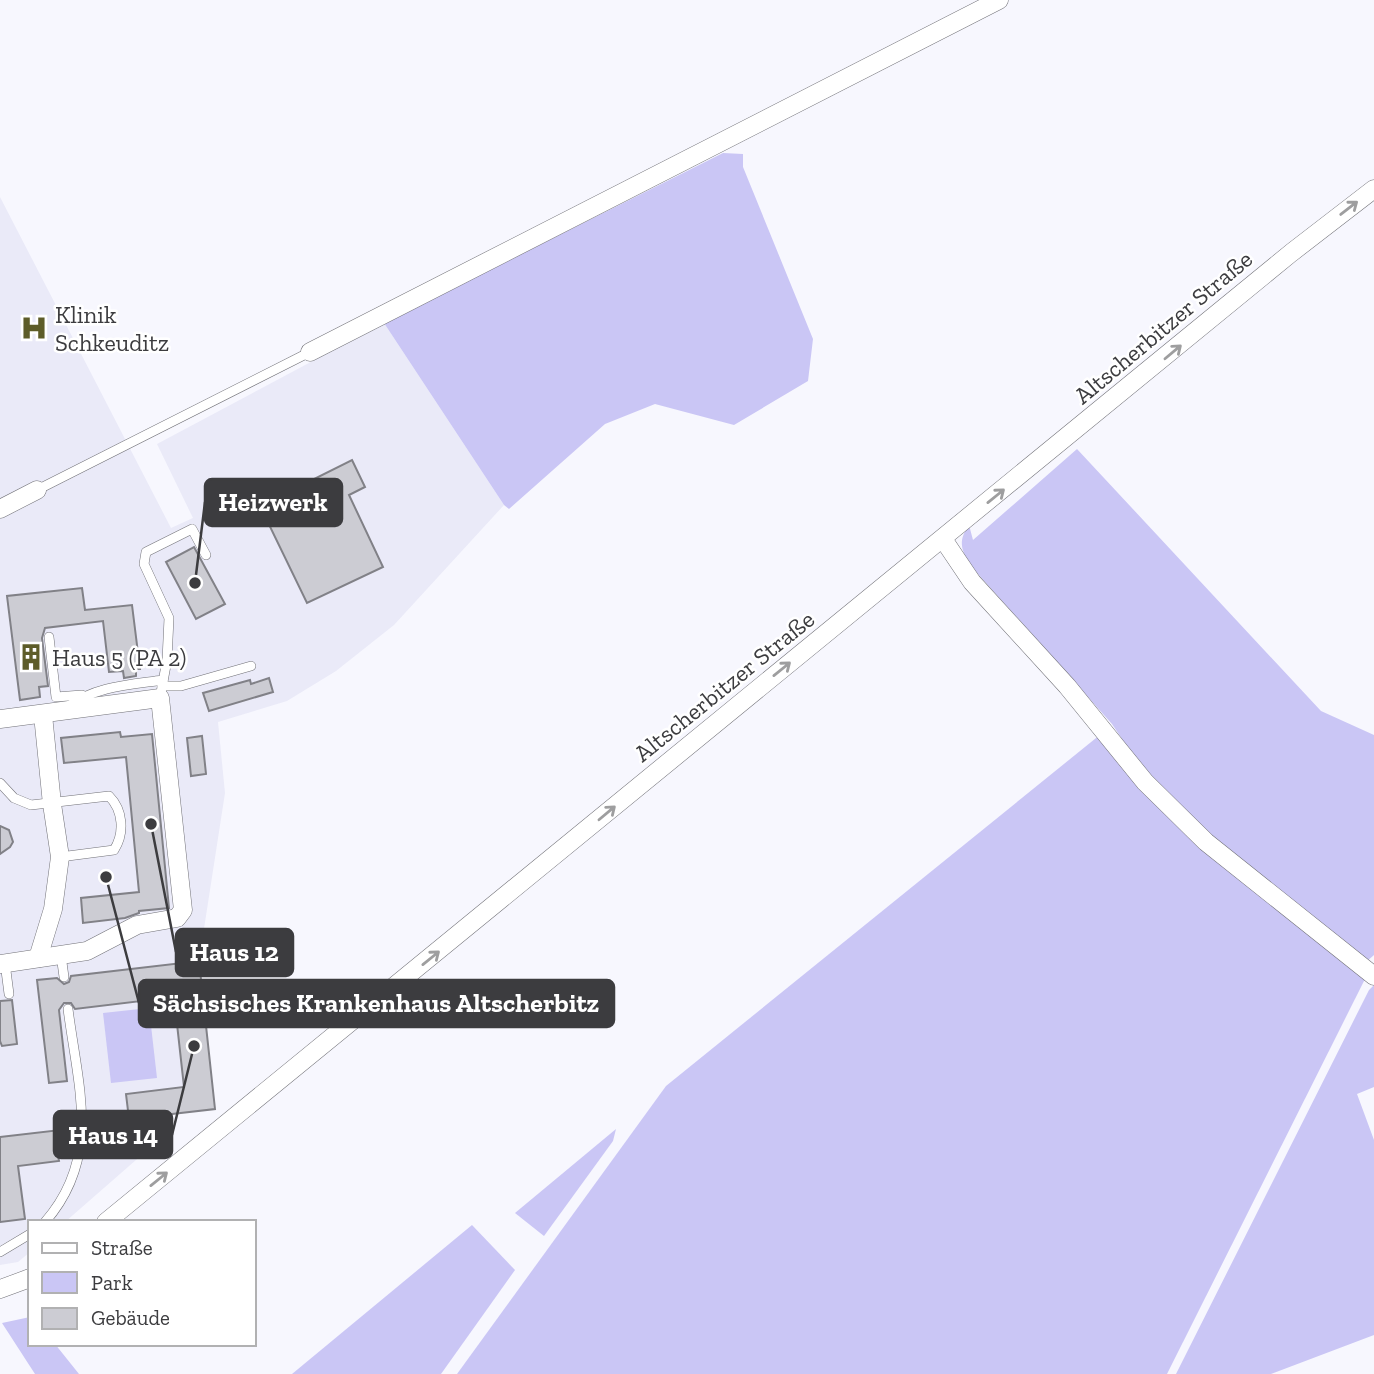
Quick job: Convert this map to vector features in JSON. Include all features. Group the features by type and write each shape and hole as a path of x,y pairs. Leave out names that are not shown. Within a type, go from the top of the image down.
{"street":[{"path":"310,352 999,0"},
{"name":"Altscherbitzer Straße","path":"109,1220 1291,253 1374,189"},
{"path":"0,509 37,490"},
{"path":"943,539 972,582 1066,686 1145,782 1206,842 1374,976"},
{"path":"0,719 51,713 162,688 183,910 177,918 125,929 87,951 3,963"},
{"path":"38,958 53,909 60,858 52,804 51,713"},
{"path":"0,1289 28,1279"}],"lane":[{"path":"37,490 310,352"},
{"path":"162,688 167,660 169,618 144,564 144,556 146,552 192,529 206,555"},
{"path":"49,637 56,697 84,695 105,689 181,686 251,666"},
{"path":"51,713 84,695"},
{"path":"0,783 14,798 31,805 109,796 118,806 122,839 114,850 60,858"},
{"path":"61,955 64,977"},
{"path":"3,963 9,994"},
{"path":"47,1220 58,1206 72,1179 83,1132 68,1009"},
{"path":"0,1252 28,1235"}],"shaded area":[{"path":"0,197 171,528 193,518 157,444 384,323 504,505 394,625 336,671 287,701 218,722 225,793 199,961 215,1109 141,1117 144,1153 67,1220 28,1220 28,1254 18,1262 0,1265"}],"green space":[{"path":"723,153 743,154 743,167 813,339 808,381 734,425 655,404 605,424 509,509 384,323"},
{"path":"1077,449 1321,711 1374,735 1374,955 1366,962 1215,841 1140,766 1112,724 969,564 962,544 969,525 973,540"},
{"path":"1101,734 1365,979 1167,1374 457,1374 666,1086"},
{"path":"1374,985 1374,1087 1357,1094 1374,1140 1374,1335 1271,1374 1176,1374 1369,990"},
{"path":"149,1008 157,1078 111,1083 103,1013"},
{"path":"616,1129 613,1141 544,1236 515,1213"},
{"path":"472,1225 515,1270 441,1374 292,1374"},
{"path":"28,1317 28,1346 57,1346 79,1374 35,1374 2,1323"}],"building":[{"path":"352,460 365,487 349,495 383,567 307,603 260,506"},
{"path":"194,547 225,604 196,619 166,562"},
{"name":"Haus 5 (PA 2)","path":"82,588 85,610 132,605 140,669 136,669 136,676 124,678 123,671 109,672 103,621 45,628 42,638 48,686 39,687 40,697 20,700 7,596"},
{"path":"269,678 273,692 209,711 203,693 250,680 251,684"},
{"path":"120,732 121,737 152,734 169,908 139,911 125,918 83,923 81,898 139,892 126,757 64,763 61,738"},
{"path":"202,736 206,774 191,776 187,738"},
{"path":"0,826 9,830 13,842 0,854"},
{"path":"199,961 215,1109 129,1119 126,1094 184,1087 174,997 75,1009 71,1003 64,1003 59,1010 67,1081 49,1083 37,980 57,978 64,984 69,982 71,976"},
{"path":"12,1000 17,1044 2,1046 0,1001"},
{"path":"60,1130 63,1148 57,1149 59,1161 18,1166 25,1219 0,1222 0,1137"}],"place":[{"name":"Klinik Schkeuditz","path":"34,328"},
{"name":"Heizwerk","path":"195,583"},
{"name":"Haus 5 (PA 2)","path":"31,657"},
{"name":"Haus 12","path":"151,824"},
{"name":"Sächsisches Krankenhaus Altscherbitz","path":"106,877"},
{"name":"Haus 14","path":"194,1046"}]}
